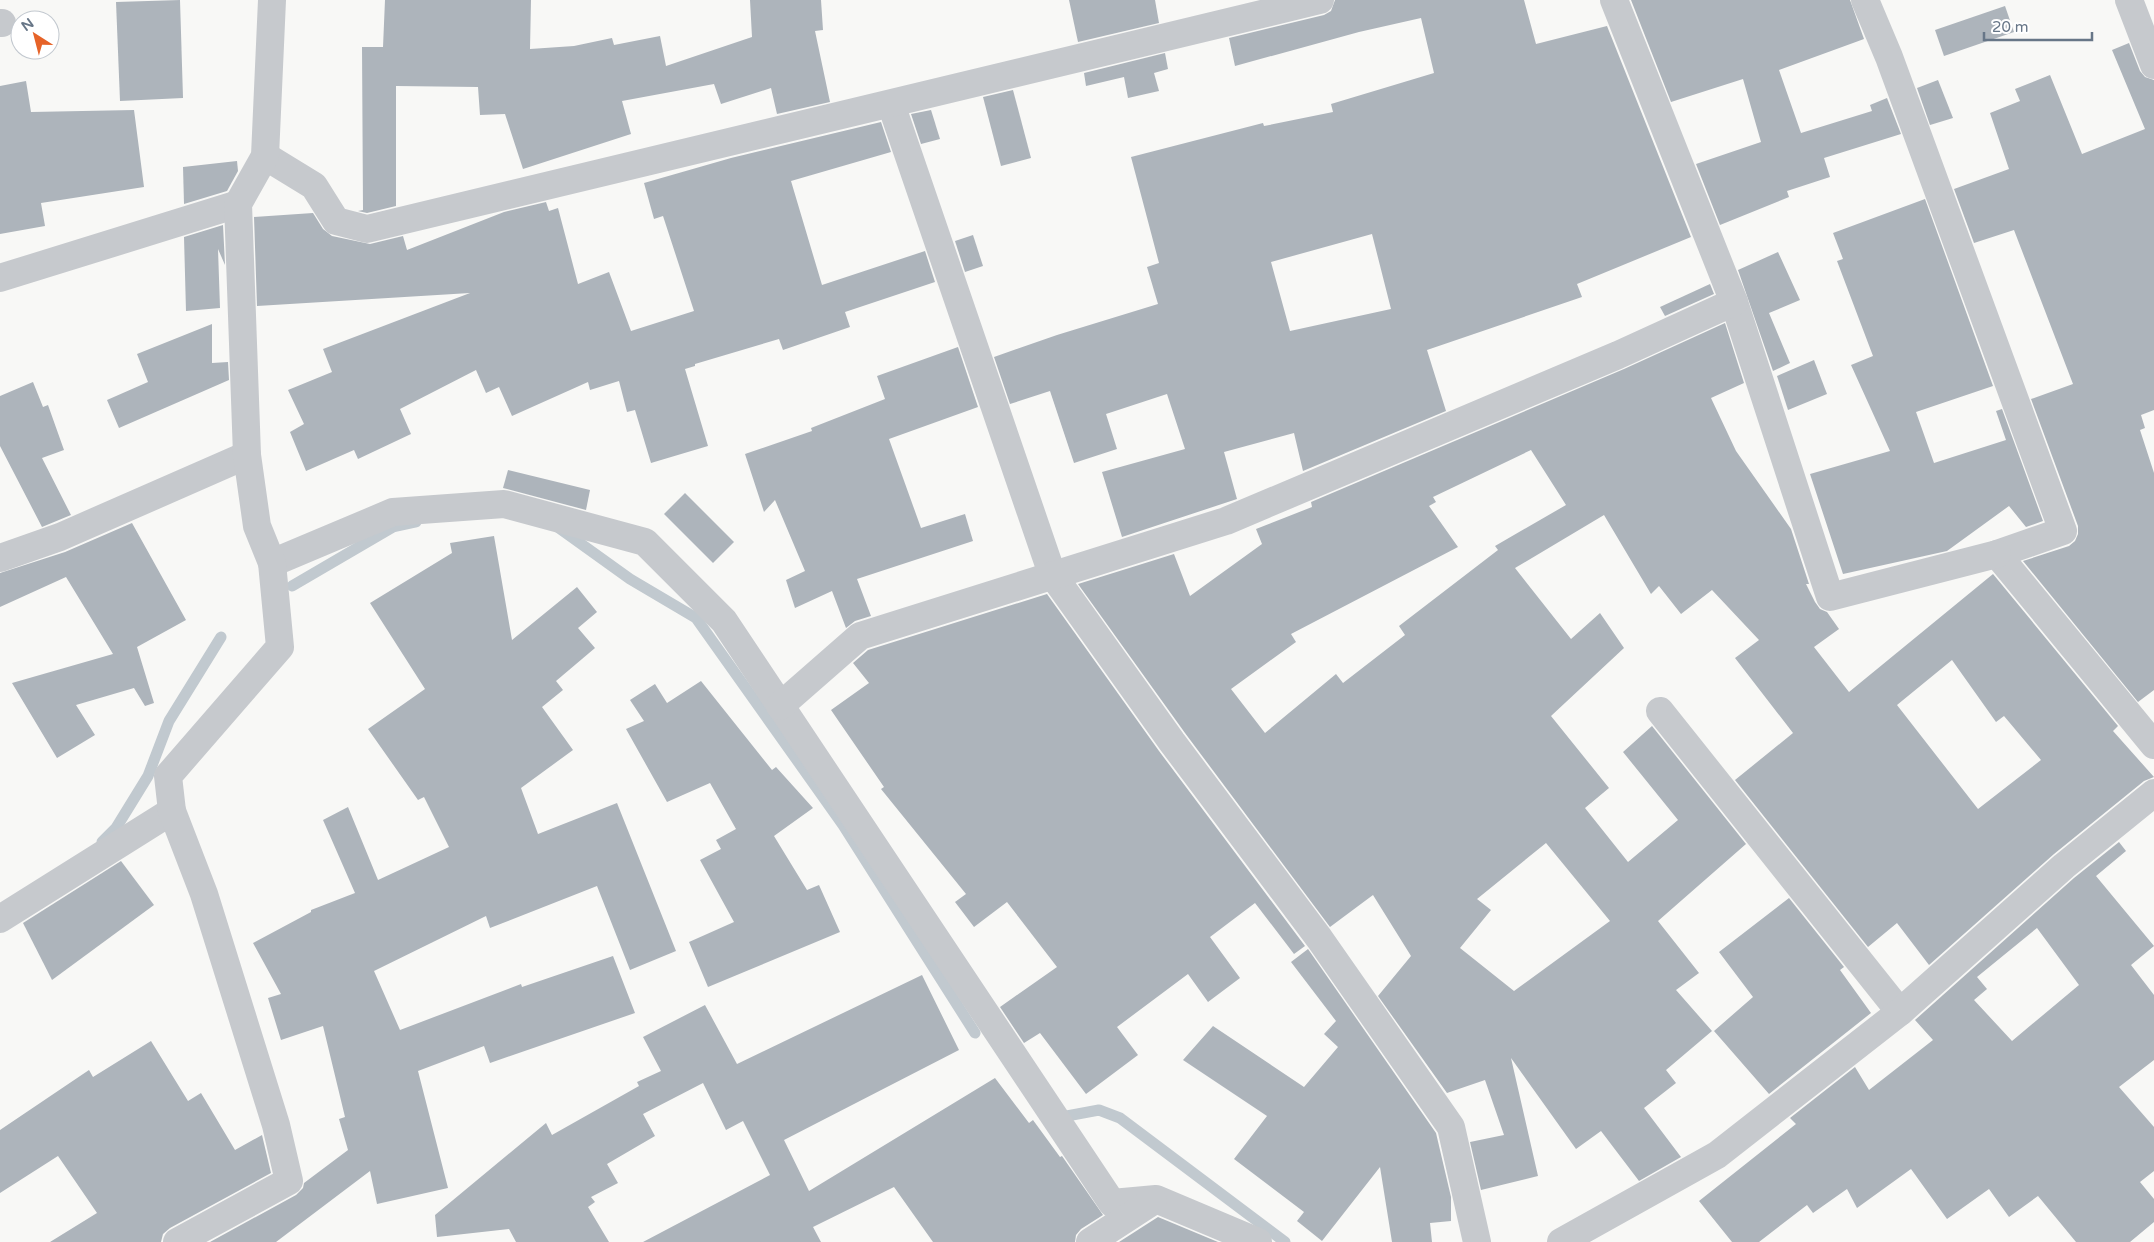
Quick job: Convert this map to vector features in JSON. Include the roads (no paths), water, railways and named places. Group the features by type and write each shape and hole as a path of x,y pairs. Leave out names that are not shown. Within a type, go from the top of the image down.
{"street":[{"path":"177,1242 289,1181 276,1125 204,894 172,811 168,776 280,647 272,563 257,526 247,455 238,204 265,156 272,0"},
{"path":"265,156 314,186 336,221 367,229 1320,0"},
{"path":"1614,0 1734,302 1830,597 1998,554 2063,531 1893,67 1865,0"},
{"path":"2129,0 2154,65"},
{"path":"891,104 1052,574 1172,742 1319,938 1451,1127 1477,1242"},
{"path":"0,278 238,204"},
{"path":"780,706 860,636 1052,574 1226,521 1618,355 1734,302"},
{"path":"0,558 60,537 247,455"},
{"path":"272,563 393,512 504,504 645,542 724,621 1112,1203 1156,1199 1258,1242"},
{"path":"1998,554 2154,745"},
{"path":"1660,711 1900,1012"},
{"path":"1562,1242 1717,1154 1900,1012 2064,866 2154,793"},
{"path":"0,919 172,811"},
{"path":"1090,1242 1156,1199"}],"waterway":[{"path":"292,586 393,527 416,522"},
{"path":"559,528 630,579 696,618 843,825 975,1033"},
{"path":"102,842 116,828 148,776 169,721 221,637"},
{"path":"1056,1118 1099,1110 1120,1118 1285,1242"}]}
